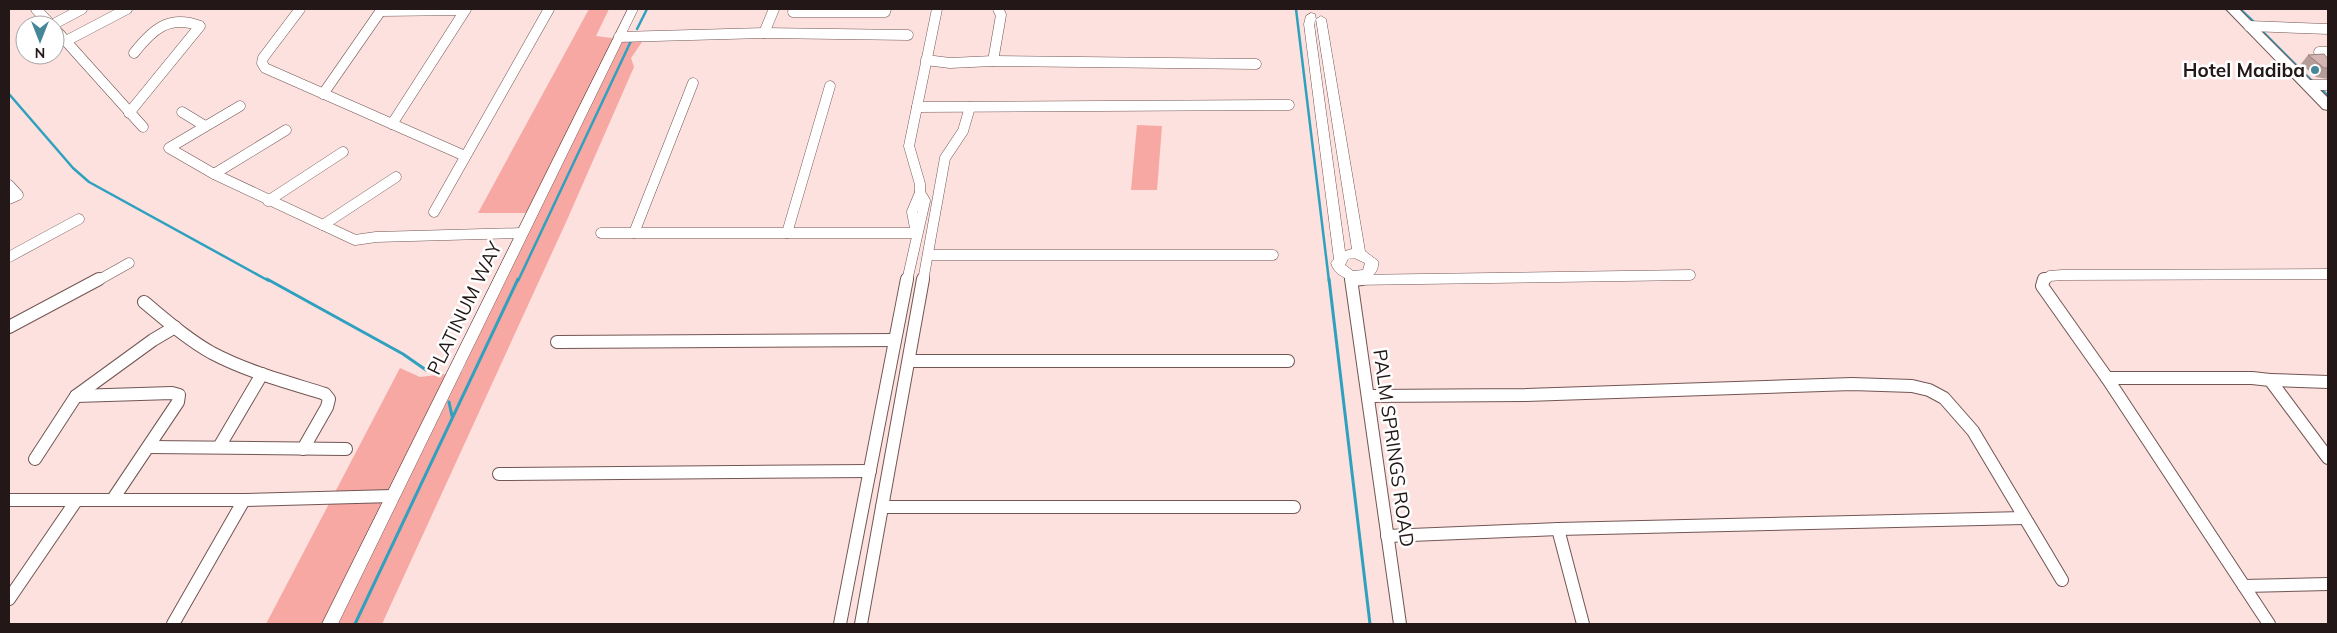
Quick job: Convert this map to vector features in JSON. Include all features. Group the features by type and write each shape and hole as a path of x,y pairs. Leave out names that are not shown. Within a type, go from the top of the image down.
{"main road":[{"path":"2232,9 2328,106"}],"street":[{"path":"65,18 82,9"},
{"path":"126,9 66,41 143,127"},
{"path":"300,9 263,58 262,63 265,68 465,156"},
{"path":"434,212 549,9"},
{"name":"PLATINUM WAY","path":"330,624 632,9"},
{"path":"764,33 774,9"},
{"path":"794,9 793,12 885,12 886,9"},
{"path":"840,624 916,233 910,220 914,201 920,193 920,184 909,146 938,9"},
{"path":"993,61 1001,15 998,9"},
{"path":"323,94 382,10 465,10"},
{"path":"392,124 465,10"},
{"path":"1315,14 1359,254"},
{"path":"1315,14 1309,24 1318,107 1340,259 1338,263 1342,271 1352,278 1690,275"},
{"path":"129,112 200,26 187,23 162,24 155,27 134,53"},
{"path":"2249,26 2328,29"},
{"path":"619,36 764,33 908,35"},
{"path":"926,60 960,63 993,61 1256,64"},
{"path":"634,233 693,83"},
{"path":"2308,85 2328,85"},
{"path":"787,233 830,86"},
{"path":"917,107 1289,105"},
{"path":"240,106 169,148 182,157 268,201 355,240 376,237 522,233"},
{"path":"861,624 946,158 963,131 970,107"},
{"path":"182,112 205,126"},
{"path":"214,174 286,130"},
{"path":"268,201 343,152"},
{"path":"323,225 396,178"},
{"path":"9,184 18,195 9,199"},
{"path":"9,257 80,220"},
{"path":"601,233 916,233"},
{"path":"1340,259 1348,254 1359,254 1368,258 1372,268 1362,276 1352,278"},
{"path":"928,255 1273,255"},
{"path":"9,327 129,263"},
{"path":"2269,624 2107,378 2042,286 2043,280 2050,276 2062,275 2328,274"},
{"name":"PALM SPRINGS ROAD","path":"1352,278 1400,624"},
{"path":"144,302 174,327 221,358 262,374 325,394 329,399 303,448"},
{"path":"35,459 76,396 174,327"},
{"path":"557,342 895,340"},
{"path":"908,362 1288,360"},
{"path":"219,448 262,374"},
{"path":"2107,378 2252,378 2328,382"},
{"path":"2270,380 2328,458"},
{"path":"1368,396 1526,395 1852,384 1912,386 1929,390 1944,398 1972,432 2062,580"},
{"path":"76,396 172,393 179,395 178,402 113,500"},
{"path":"149,446 346,450"},
{"path":"499,474 870,471"},
{"path":"9,500 244,500 393,496"},
{"path":"173,624 244,500"},
{"path":"9,599 76,501"},
{"path":"882,507 1294,507"},
{"path":"1387,536 1558,529 2024,518"},
{"path":"1558,529 1583,624"},
{"path":"2244,586 2328,584"}],"shaded area":[{"path":"589,9 609,9 596,36 642,42 631,58 634,67 567,220 382,624 266,624 400,368 420,377 462,372 494,294 537,213 478,213"},
{"path":"1137,125 1162,126 1157,190 1131,190"}],"building":[{"path":"2324,54 2328,59 2328,68 2324,68 2308,55"}],"waterway":[{"path":"637,29 647,9"},
{"path":"1296,9 1329,281"},
{"path":"2240,9 2256,24"},
{"path":"2260,29 2313,82"},
{"path":"518,281 631,41"},
{"path":"2321,89 2328,96"},
{"path":"9,94 73,168 89,182 269,281"},
{"path":"267,279 403,354 426,370"},
{"path":"355,624 518,279"},
{"path":"1329,279 1370,624"},
{"path":"449,402 452,416"}],"place":[{"name":"Hotel Madiba","path":"2315,70"}]}
